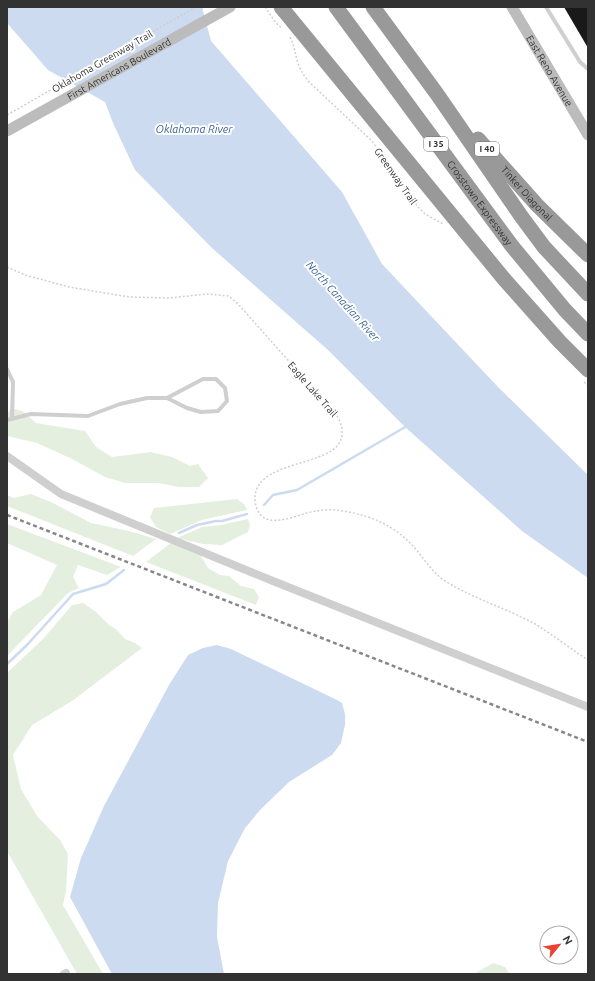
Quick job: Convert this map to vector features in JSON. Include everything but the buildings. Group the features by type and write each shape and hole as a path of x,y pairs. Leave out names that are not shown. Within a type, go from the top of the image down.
{"highway":[{"path":"373,7 437,94 540,241 588,294"},
{"path":"274,9 504,279 560,342 584,374"},
{"name":"Crosstown Expressway","path":"338,9 512,246 540,282 588,334"},
{"name":"Tinker Diagonal","path":"437,94 537,205 588,255"}],"main road":[{"name":"First Americans Boulevard","path":"7,131 230,7"},
{"name":"East Reno Avenue","path":"512,7 588,135"}],"street":[{"path":"7,456 61,494 268,579 588,707"}],"lane":[{"path":"546,7 580,62 588,69"},
{"path":"7,369 13,382 9,420 31,414 88,416 120,404 147,398 167,398 187,408 201,412 218,411 227,401 224,388 216,379 203,379 167,398"}],"path":[{"name":"Oklahoma Greenway Trail","path":"7,115 196,7"},
{"path":"265,7 274,9 276,23 286,32"},
{"name":"Greenway Trail","path":"289,36 295,49 297,62 301,72 308,81 372,141 418,207 425,214 445,225"},
{"name":"Eagle Lake Trail","path":"7,267 25,275 69,287 129,297 169,298 207,294 229,296 238,304 336,414 343,433 337,447 328,453 280,469 262,481 256,491 255,499 255,507 260,515 271,521 290,518 317,510 329,510 363,515 382,523 408,541 444,580 466,592 535,624 588,660"},
{"path":"584,374 588,386"}],"green space":[{"path":"11,408 22,411 36,423 85,431 96,447 112,457 151,452 172,457 190,466 198,464 208,478 199,487 179,487 158,483 125,483 105,477 72,459 37,443 7,436 7,415"},
{"path":"31,494 53,503 91,523 129,531 156,539 133,556 7,506 7,495 14,498"},
{"path":"237,499 244,504 247,510 202,520 170,534 156,527 150,517 154,508"},
{"path":"248,519 250,525 248,532 222,545 203,544 177,538 202,527 221,525"},
{"path":"7,524 121,567 107,575 78,565 73,577 79,588 68,593 7,656 7,622 13,612 41,595 57,565 7,543"},
{"path":"171,543 201,556 208,568 220,575 229,576 241,586 254,589 259,597 256,605 146,562"},
{"path":"83,603 117,630 125,639 142,648 72,701 32,725 13,755 21,789 37,816 60,840 68,854 66,891 63,905 103,974 77,974 7,851 7,673 44,638 72,605"},
{"path":"493,963 505,967 510,974 474,974"}],"water":[{"name":"Oklahoma River","path":"7,7 202,7 211,41 342,192 382,264 498,387 588,475 588,578 522,531 405,427 328,350 212,248 135,170 105,102 48,70 7,23"},
{"path":"217,645 231,649 342,703 345,714 345,725 341,743 332,755 289,782 261,809 245,828 228,861 218,903 217,937 224,974 112,974 70,897 81,858 104,806 169,685 188,655 203,648"}],"waterway":[{"path":"264,505 273,495 297,490 407,426"},
{"path":"179,533 197,525 222,521 247,514"},
{"path":"7,664 27,645 73,594 106,584 124,570"}],"railway":[{"path":"7,515 588,742"}],"water label":[{"name":"North Canadian River","path":"343,301"}]}
